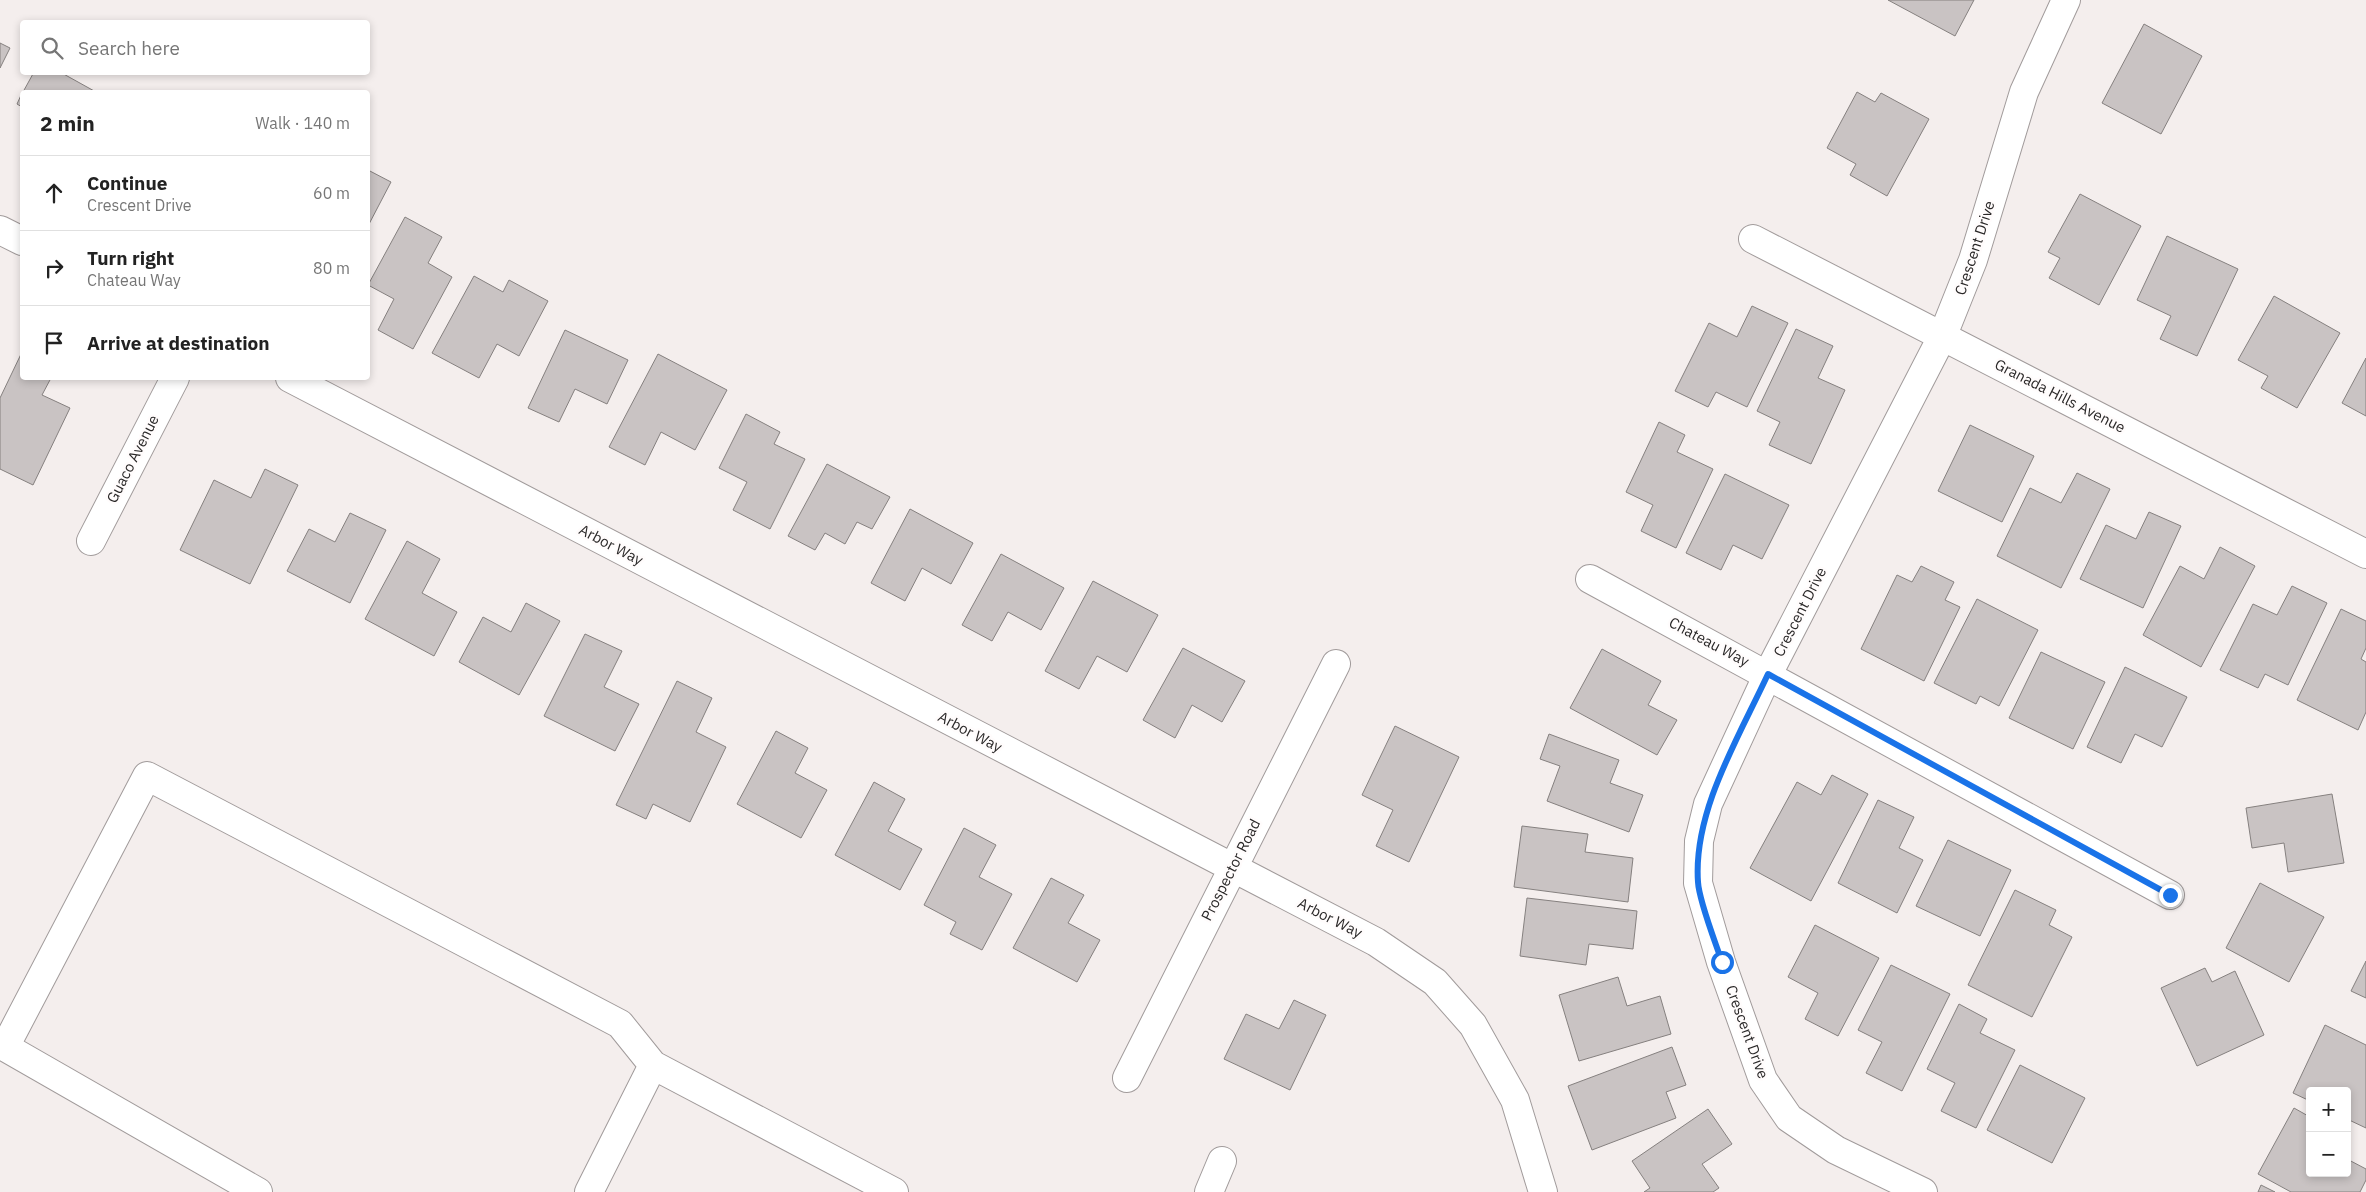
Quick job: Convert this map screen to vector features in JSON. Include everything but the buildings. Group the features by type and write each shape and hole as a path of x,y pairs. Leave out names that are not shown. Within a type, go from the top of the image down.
{"street":[{"name":"Crescent Drive","path":"1923,1192 1836,1150 1789,1118 1763,1080 1722,962 1698,883 1699,841 1708,804 1768,674 1943,335 1974,260 2024,92 2066,0"},
{"path":"0,230 20,240"},
{"name":"Granada Hills Avenue","path":"1753,239 2366,554"},
{"name":"Guaco Avenue","path":"91,540 174,380"},
{"name":"Arbor Way","path":"294,380 1232,869 1376,942 1436,982 1473,1025 1515,1100 1543,1192"},
{"name":"Chateau Way","path":"1590,578 2170,895"},
{"name":"Prospector Road","path":"1127,1078 1336,664"},
{"path":"258,1192 2,1046 148,776 620,1024 653,1065 894,1192"},
{"path":"589,1192 653,1065"},
{"path":"1209,1192 1222,1161"}],"route":[{"path":"1722,962 1698,883 1699,841 1708,804 1768,674 2170,895"}]}
